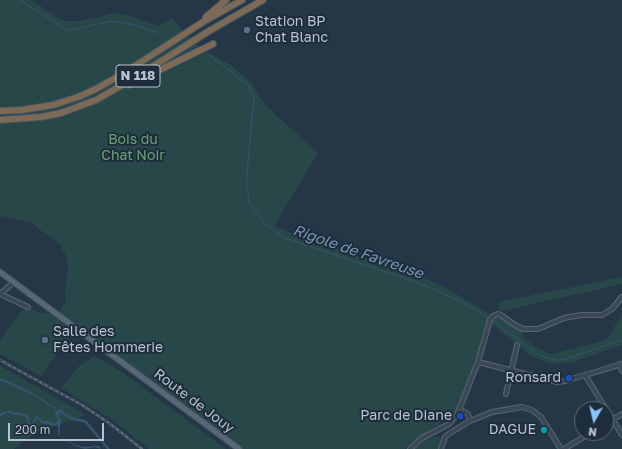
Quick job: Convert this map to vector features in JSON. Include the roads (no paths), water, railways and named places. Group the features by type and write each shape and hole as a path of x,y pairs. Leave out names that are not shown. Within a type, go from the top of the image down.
{"highway":[{"path":"203,22 208,15 226,0"},
{"name":"N 118","path":"0,111 41,108 78,97 96,89 119,77 203,22 242,0"},
{"name":"N 118","path":"0,120 28,119 61,112 86,104 115,90 186,44 263,0"},
{"path":"115,90 123,88 213,44"}],"main road":[{"name":"Route de Jouy","path":"0,272 238,449"}],"street":[{"path":"14,282 0,294 28,307"},
{"path":"410,449 422,438 453,421 460,410 478,362 491,318 498,314 513,324 523,328 538,329 564,318 602,315 612,309 622,298"},
{"path":"506,394 517,345"},
{"path":"478,362 557,382 565,381 621,364 622,371"},
{"path":"585,375 601,401"},
{"path":"441,449 445,437 470,421 492,412 522,407 536,412 541,417 561,449"},
{"path":"460,410 468,414 470,421"},
{"path":"614,422 622,435"},
{"path":"564,449 577,441"}],"water":[{"path":"0,378 31,392 57,409 33,395 0,380"},
{"path":"60,409 71,417 86,420 110,449 107,449 85,423 72,420 61,413 58,414 61,421 59,435 75,445 85,447 99,446 101,449 94,447 85,449 75,446 58,435 58,425 53,426 43,424 37,419 32,426 29,426 29,422 31,424 37,416 43,421 56,423 58,420 55,413"},
{"path":"9,411 25,414 28,416 29,421 27,423 26,417 7,413 0,418 0,414"}],"waterway":[{"name":"Rigole de Favreuse","path":"20,0 65,29 71,30 112,21 135,25 159,33"},
{"name":"Rigole de Favreuse","path":"207,53 248,85 254,97 246,185 250,204 266,225 285,238 416,282 460,301 490,318"},
{"name":"Rigole de Favreuse","path":"492,320 539,355 551,359 566,359 622,340"}],"railway":[{"path":"0,360 82,405 109,423 142,449"}],"place":[{"name":"Station BP Chat Blanc","path":"247,30"},
{"name":"Salle des Fêtes Hommerie","path":"45,340"},
{"name":"Ronsard","path":"569,378"},
{"name":"Parc de Diane","path":"460,416"},
{"name":"DAGUE","path":"544,430"}],"park label":[{"name":"Bois du Chat Noir","path":"133,148"}]}
